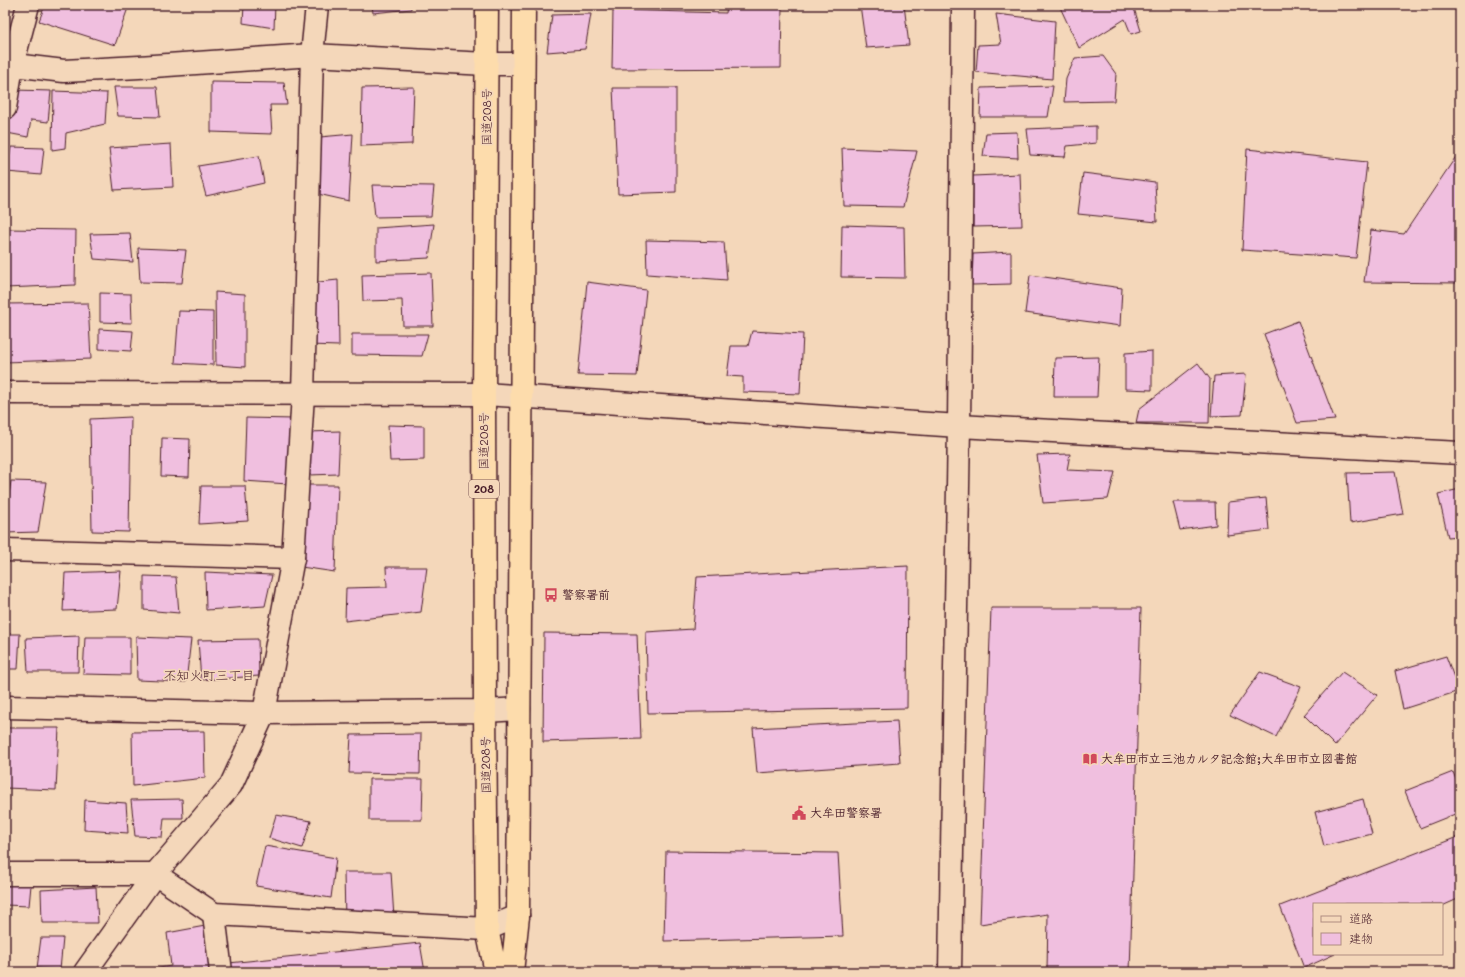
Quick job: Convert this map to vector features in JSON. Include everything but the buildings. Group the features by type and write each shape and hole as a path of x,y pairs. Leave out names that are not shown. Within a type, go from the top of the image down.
{"highway":[{"name":"国道208号","path":"488,5 484,394 485,711 487,929 496,972"},
{"path":"512,972 518,916 524,5"}],"street":[{"path":"5,108 9,65 28,5"},
{"path":"85,972 155,874 231,785 264,713 293,558 303,394 312,56 317,5"},
{"path":"950,972 963,5"},
{"path":"9,65 64,71 312,56 487,64 523,64"},
{"path":"5,393 484,394 958,426 1460,453"},
{"path":"5,550 293,558"},
{"path":"5,707 264,713 485,711 519,709"},
{"path":"5,874 155,874 214,914 487,929 518,916"},
{"path":"214,914 221,972"}],"place":[{"name":"警察署前","path":"551,595"},
{"name":"大牟田市立三池カルタ記念館;大牟田市立図書館","path":"1090,759"},
{"name":"大牟田警察署","path":"799,813"}],"district":[{"name":"不知火町三丁目","path":"209,675"}]}
